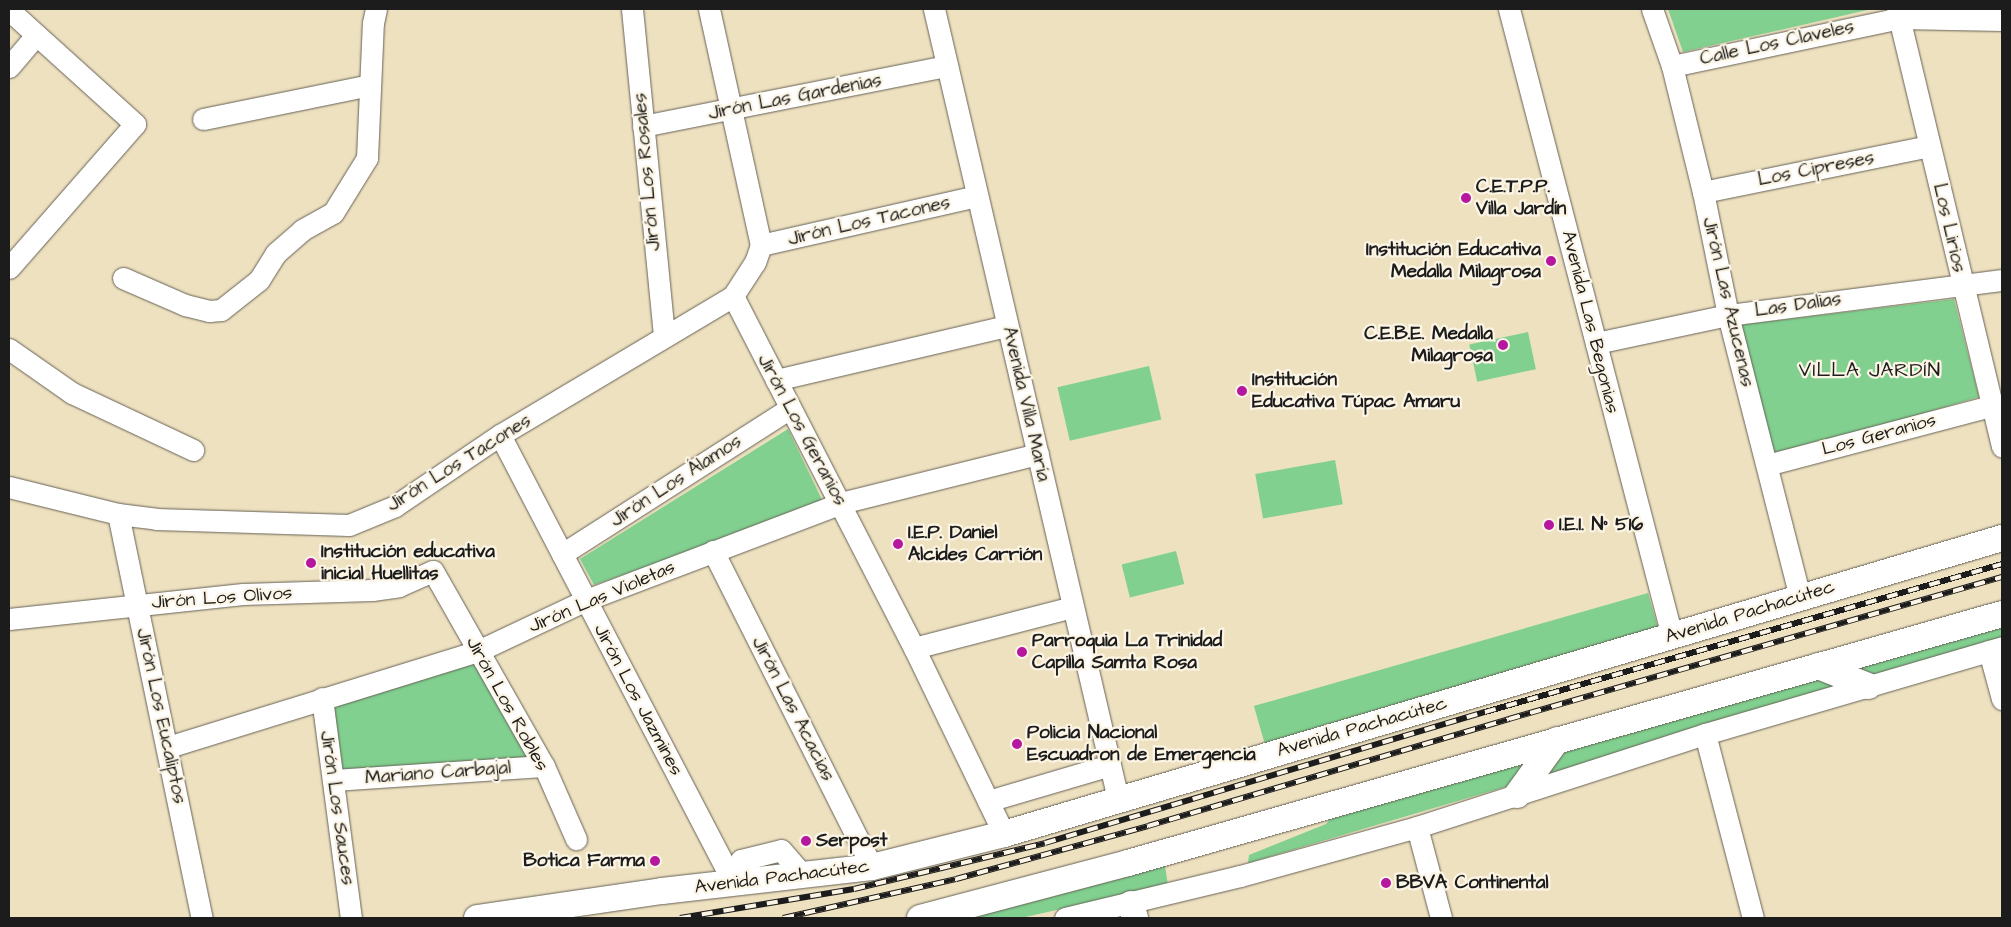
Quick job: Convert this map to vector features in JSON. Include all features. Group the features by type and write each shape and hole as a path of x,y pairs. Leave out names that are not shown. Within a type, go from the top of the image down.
{"main road":[{"name":"Avenida Pachacútec","path":"477,918 872,867 1004,834 2002,538"},
{"path":"920,918 965,908 2002,614"},
{"path":"1818,666 1868,686"},
{"path":"1518,794 1557,740"},
{"path":"965,908 1002,918"}],"street":[{"path":"123,278 186,305 209,311 221,310 259,280 276,253 302,230 333,213 348,192 367,158 376,9"},
{"name":"Jirón Los Rosales","path":"632,9 664,336"},
{"path":"709,9 761,245 755,262 733,296"},
{"name":"Avenida Villa María","path":"934,9 1118,799"},
{"name":"Avenida Las Begonias","path":"1509,9 1672,636"},
{"name":"Jirón Las Azucenas","path":"1652,9 1672,66 1704,192 1728,315 1800,597"},
{"path":"9,10 135,124 9,268"},
{"name":"Calle Los Claveles","path":"1672,66 1898,13 2002,20"},
{"name":"Los Lirios","path":"1898,13 1990,406 2002,447"},
{"path":"9,67 36,35"},
{"name":"Jirón Las Gardenias","path":"643,126 732,110 947,66"},
{"path":"203,119 370,85"},
{"name":"Los Cipreses","path":"1704,192 1929,146"},
{"name":"Jirón Los Tacones","path":"761,245 977,196"},
{"name":"Las Dalias","path":"1596,344 1728,315 2002,280"},
{"name":"Jirón Los Tacones","path":"9,486 118,514 230,524 303,522 349,525 395,506 500,436 733,296"},
{"name":"Jirón Los Geranios","path":"733,296 841,503 1004,834"},
{"path":"776,380 1007,326"},
{"path":"9,349 72,393 193,450"},
{"name":"Los Geranios","path":"1767,465 1990,406"},
{"name":"Jirón Los Álamos","path":"562,554 790,408"},
{"name":"Jirón Los Jazmines","path":"500,436 734,884"},
{"name":"Jirón Las Violetas","path":"168,747 478,651 586,600 841,503 1038,454"},
{"name":"Jirón Los Eucaliptos","path":"118,514 168,747 202,918"},
{"name":"Jirón Las Acacias","path":"713,551 872,867"},
{"name":"Jirón Los Olivos","path":"9,620 137,604 243,594 372,590 399,586 433,571"},
{"name":"Jirón Los Robles","path":"433,571 544,766 576,839"},
{"path":"914,648 1073,606"},
{"path":"1065,918 1133,911 1417,827 1704,734 1996,649 2002,699"},
{"name":"Jirón Los Sauces","path":"322,698 351,918"},
{"path":"1704,734 1753,918"},
{"path":"988,801 1110,765"},
{"name":"Mariano Carbajal","path":"333,780 544,766"},
{"path":"1417,827 1441,918"}],"green space":[{"path":"1668,9 1872,9 1683,52"},
{"path":"1954,299 1979,397 1774,457 1739,325"},
{"path":"1528,332 1536,369 1477,382 1469,344"},
{"path":"1149,366 1161,420 1070,441 1057,387"},
{"path":"788,429 824,504 594,585 580,559"},
{"path":"1335,460 1343,504 1263,518 1255,474"},
{"path":"1176,551 1184,584 1130,598 1122,565"},
{"path":"1648,593 1660,635 1266,748 1254,706"},
{"path":"2002,620 2002,640 1248,863 1249,855 1326,824 1333,815"},
{"path":"476,663 533,760 338,772 330,704"},
{"path":"1165,866 1168,885 1021,918 949,918"}],"railway":[{"path":"680,918 854,889 1045,843 1485,712 2002,564"},
{"path":"783,918 956,879 1148,826 1509,719 2002,577"}],"place":[{"name":"C.E.T.P.P. Villa Jardín","path":"1466,198"},
{"name":"Institución Educativa Medalla Milagrosa","path":"1551,261"},
{"name":"C.E.B.E. Medalla Milagrosa","path":"1503,345"},
{"name":"Institución Educativa Túpac Amaru","path":"1242,391"},
{"name":"I.E.I. N° 516","path":"1549,525"},
{"name":"I.E.P. Daniel Alcides Carrión","path":"898,544"},
{"name":"Institución educativa inicial Huellitas","path":"311,563"},
{"name":"Parroquia La Trinidad Capilla Samta Rosa","path":"1022,652"},
{"name":"Policia Nacional Escuadron de Emergencia","path":"1017,744"},
{"name":"Serpost","path":"806,841"},
{"name":"Botica Farma","path":"655,861"},
{"name":"BBVA Continental","path":"1386,883"}],"district":[{"name":"VILLA JARDÍN","path":"1870,370"}]}
